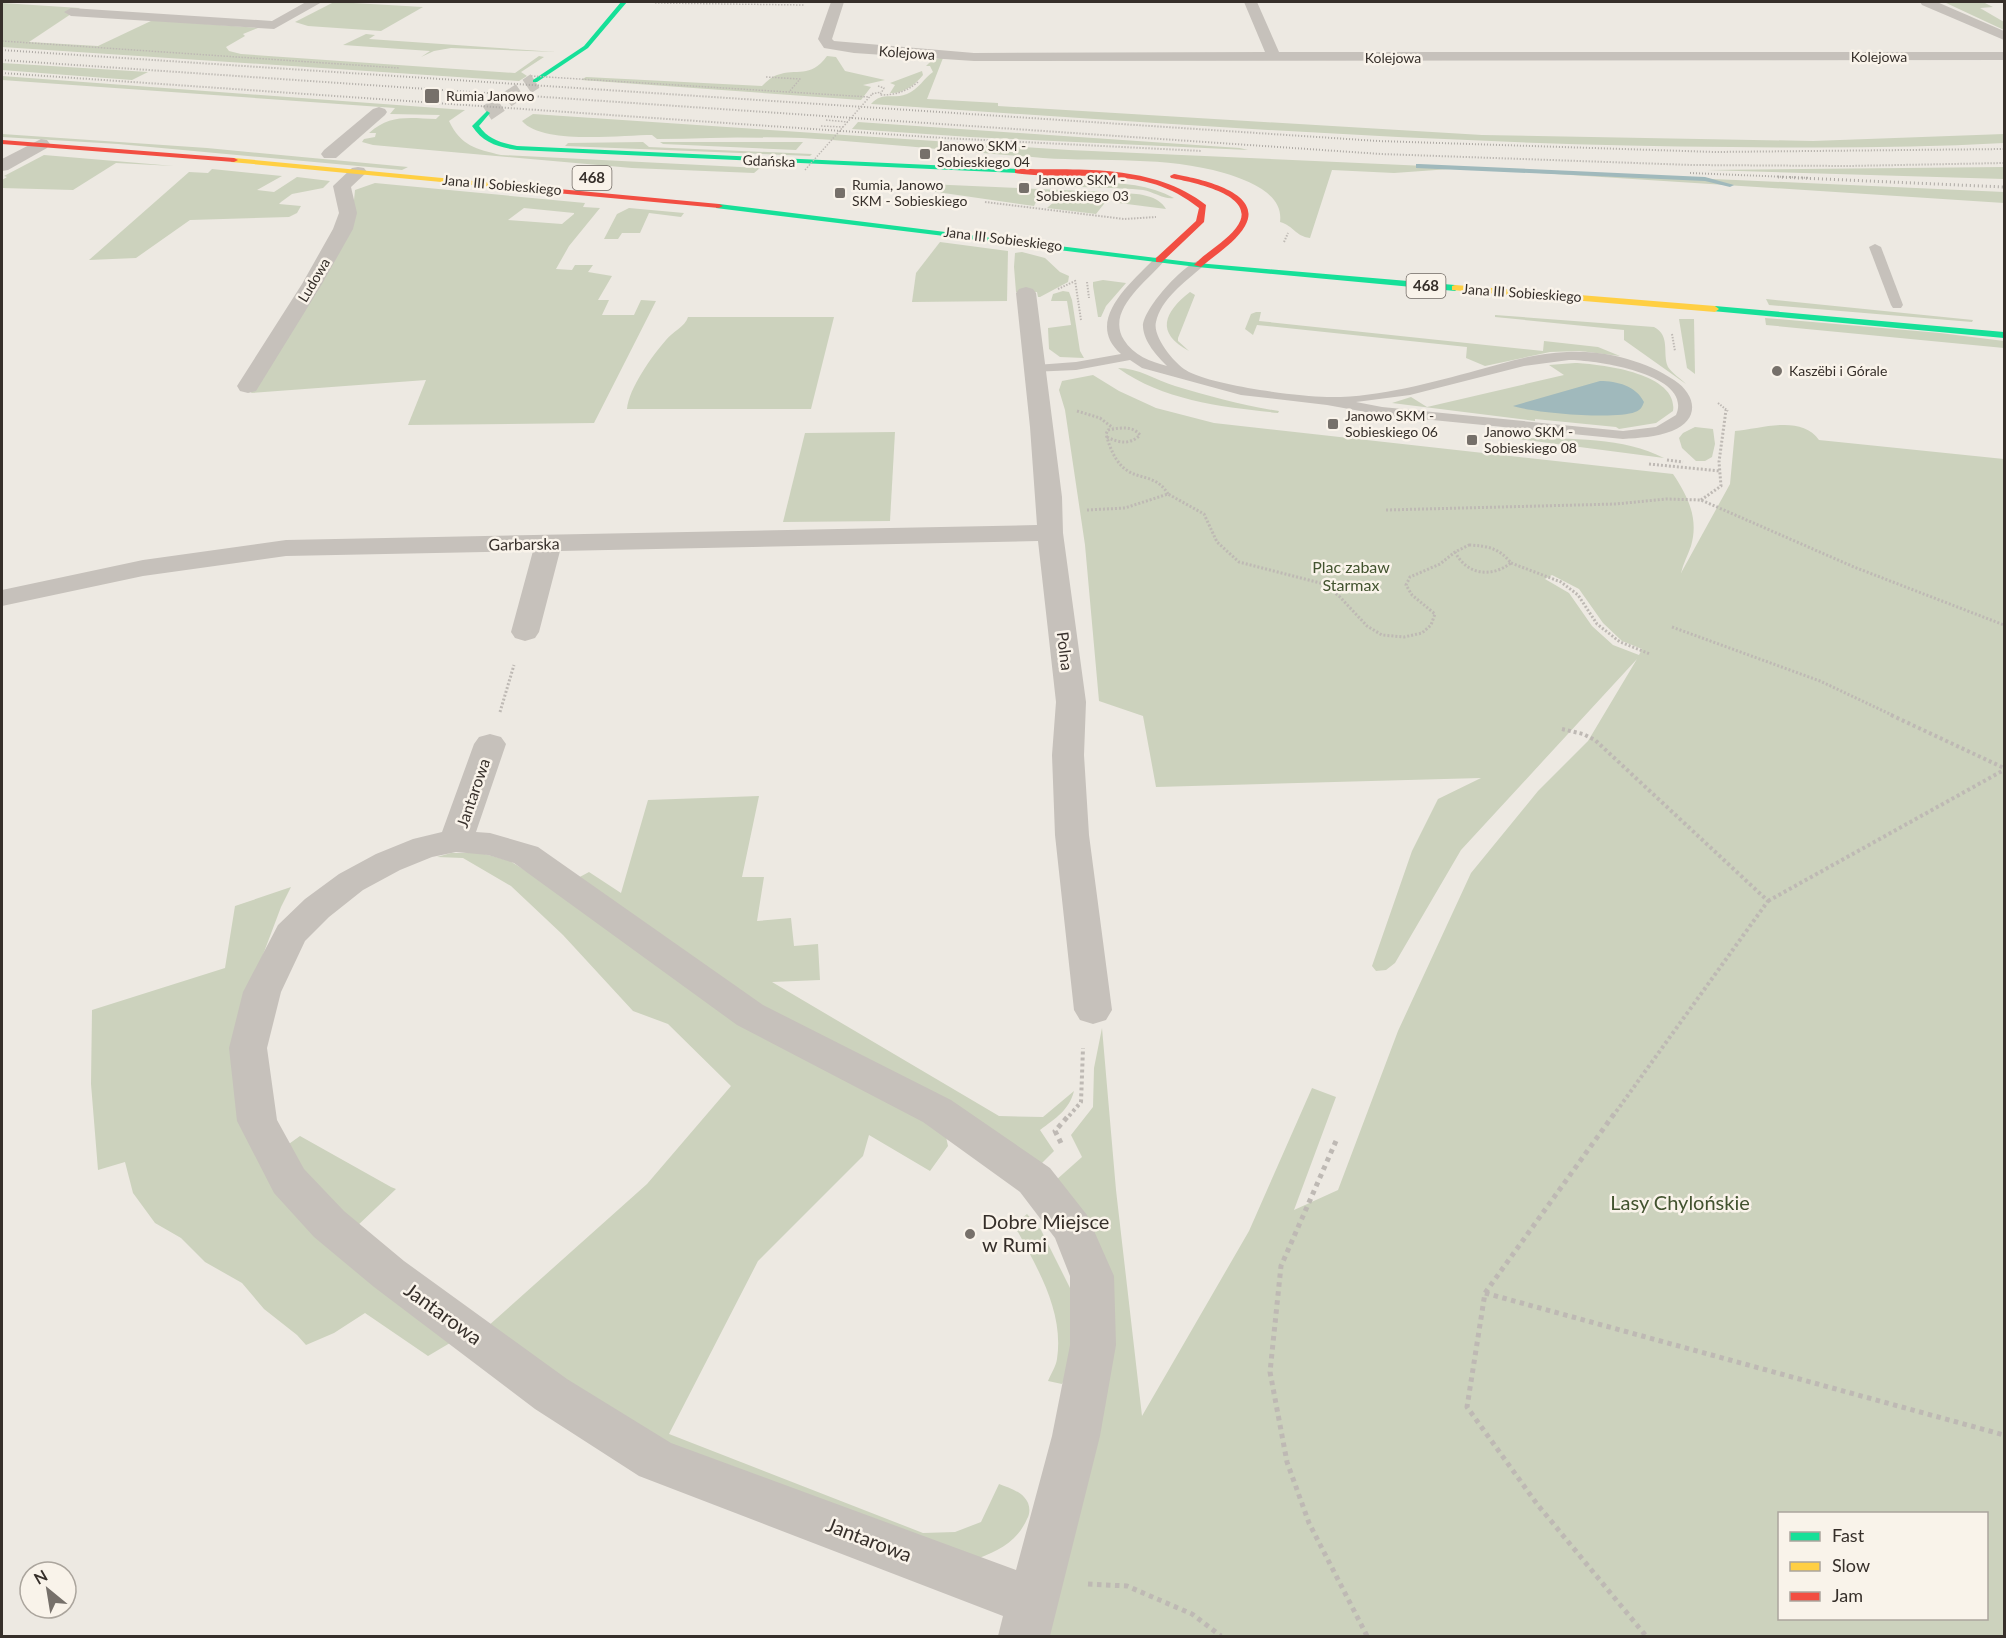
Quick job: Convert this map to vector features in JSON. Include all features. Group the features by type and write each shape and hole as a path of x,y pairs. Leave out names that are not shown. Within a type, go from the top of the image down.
{"main road":[{"path":"533,78 586,46 624,2"},
{"name":"Gdańska","path":"487,113 476,126 478,133 497,144 517,148 1088,174 1169,175 1202,181 1223,190 1243,206 1245,218 1239,227 1198,265"},
{"name":"Jana III Sobieskiego","path":"2,129 42,138 356,164 800,214 1198,265 1323,278 1654,303 2004,335"},
{"name":"Jana III Sobieskiego","path":"2,142 42,138"},
{"name":"Jana III Sobieskiego","path":"326,153 356,164"},
{"name":"Gdańska","path":"1088,174 1157,183 1179,190 1196,199 1203,207 1200,222 1159,260"},
{"path":"1157,238 1238,247"}],"street":[{"path":"71,12 272,26 315,2"},
{"name":"Kolejowa","path":"837,2 825,39 829,45 843,49 974,57 2004,56"},
{"path":"1251,2 1274,57"},
{"path":"1927,2 2004,36"},
{"path":"326,153 379,112"},
{"path":"2,166 42,138"},
{"name":"Ludowa","path":"248,386 344,229 348,213 342,186 356,164"},
{"name":"Polna","path":"1026,293 1049,497 1050,534 1071,702 1068,755 1072,835 1094,1010"},
{"name":"Garbarska","path":"2,598 97,576 286,548 1050,534"},
{"path":"525,632 548,544"},
{"name":"Jantarowa","path":"456,841 490,744"},
{"name":"Jantarowa","path":"456,841 490,844 526,855 750,1015 937,1111 1035,1180 1072,1227 1092,1276 1093,1345 1076,1436 1032,1607 656,1460 551,1394 389,1274 329,1224 289,1181 257,1121 248,1048 262,992 291,934 317,908 351,882 388,862 425,847 456,841"}],"lane":[{"path":"1875,247 1896,305"},
{"path":"1159,260 1123,299 1112,322 1113,333 1130,356 1147,365 1184,376 1241,391 1327,401 1383,411 1623,435 1646,434 1671,426 1679,421 1687,407 1686,400 1674,386 1648,371 1614,360 1582,356 1533,361 1392,394 1327,401"},
{"path":"1184,376 1159,350 1148,328 1149,318 1182,279 1198,265"},
{"path":"1036,369 1076,366 1130,356"}],"path":[{"path":"655,3 808,5"},
{"path":"2,41 399,68"},
{"path":"766,77 800,79 789,92"},
{"path":"533,78 869,98"},
{"path":"805,170 878,86 884,88 880,94 902,94 923,78"},
{"path":"873,93 882,92"},
{"path":"826,120 848,122"},
{"path":"821,126 843,127"},
{"path":"1107,437 1121,443 1137,440 1140,435 1137,431 1122,427 1108,430 1107,437 1114,462 1124,470 1162,484 1168,494 1204,514 1217,542 1239,562 1324,585 1339,596 1367,626 1382,635 1404,637 1422,633 1431,625 1435,614 1413,595 1406,585 1410,577 1440,564 1455,552 1469,545 1490,546 1504,554 1511,563 1562,582 1578,595 1597,624 1620,642 1650,654"},
{"path":"1098,510 1125,508 1168,494"},
{"path":"1386,510 1616,504 1666,499 1701,500 1854,567 2004,625"},
{"path":"1455,552 1458,561 1469,570 1490,573 1504,570 1511,563"},
{"path":"1672,627 1820,681 2004,769"},
{"path":"490,744 525,632"},
{"path":"1562,729 1583,734 1595,740 1768,900"},
{"path":"1646,1636 1537,1504 1467,1407 1485,1293 1768,900 2004,769"},
{"path":"1062,1146 1055,1131 1081,1102 1083,1050"},
{"path":"1336,1141 1281,1266 1270,1372 1287,1462 1309,1523 1367,1636"},
{"path":"1485,1293 2004,1435"},
{"path":"1032,1607 1127,1586 1192,1614 1221,1636"}],"green space":[{"path":"334,2 423,7 381,31 308,26 295,22"},
{"path":"1944,2 1983,2 1993,7 1980,8 2004,22 2004,30"},
{"path":"2,3 80,8 29,42 98,46 153,20 258,28 243,34 245,36 226,47 229,51 241,54 515,73 539,56 544,57 521,72 527,76 519,81 2,47"},
{"path":"366,34 375,35 369,39 556,52 451,48 434,51 421,57 430,51 343,45"},
{"path":"827,56 836,57 845,71 885,80 863,85 871,87 861,100 581,80 586,77 762,86 777,75 815,68"},
{"path":"943,58 927,99 998,103 998,106 1482,135 1813,141 2004,134 2004,143 1799,148 1516,142 1301,132 871,104 880,98 902,96 911,92 933,72 930,66 926,66 932,60"},
{"path":"2,63 148,72 132,80 2,70"},
{"path":"922,71 923,75 912,85 900,92 890,93 895,85 890,83"},
{"path":"2,76 465,110 449,121 459,136 470,145 501,155 760,168 754,173 632,168 373,145 362,142 364,139 375,137 376,133 369,133 385,123 400,119 436,119 440,115 390,114 395,108 2,80"},
{"path":"533,114 1069,150 2004,192 2004,203 1464,168 1394,173 1332,170 1310,238 1280,222 1280,212 1276,203 1262,189 1224,173 1180,164 1043,158 802,138 657,139 652,135 564,136 532,128 522,121"},
{"path":"858,122 1240,148 1248,150 852,129"},
{"path":"2,134 207,148 408,167 402,170 118,144 2,137"},
{"path":"643,142 649,147 812,154 810,156 565,146 568,143"},
{"path":"660,142 803,142 796,150 663,144"},
{"path":"44,155 174,166 116,163 73,190 2,188 2,180 7,177 4,176"},
{"path":"2004,167 2004,179 1706,170"},
{"path":"212,169 282,176 257,190 274,192 297,177 330,181 323,188 292,194 281,202 279,204 301,206 297,213 289,217 190,220 136,258 89,260 189,172 208,173"},
{"path":"375,183 585,203 583,207 600,208 569,246 556,269 572,270 575,265 593,265 588,272 612,276 598,300 609,300 602,315 634,315 641,300 656,301 594,423 408,425 426,380 251,393 354,200 355,190","holes":["524,208 574,213 562,224 508,220"]},
{"path":"904,183 1107,192 1111,195 1096,214 1047,208 1056,200 1054,199 1038,198 1034,206 902,187"},
{"path":"1109,183 1136,186 1162,192 1174,198 1143,190 1058,186 1058,184"},
{"path":"1125,193 1153,198 1163,204 1166,209 1119,203 1117,201"},
{"path":"629,208 684,213 681,217 649,213 640,233 622,233 618,239 604,239 617,214"},
{"path":"940,242 1008,251 1007,301 912,302 916,273"},
{"path":"1022,252 1045,258 1060,272 1069,276 1068,282 1040,297 1037,292 1016,292 1015,253"},
{"path":"1103,280 1126,283 1106,306 1101,317 1098,317 1093,282"},
{"path":"1069,292 1072,300 1080,351 1084,358 1060,357 1049,349 1048,328 1071,325 1067,301 1051,301 1053,294"},
{"path":"1190,292 1195,295 1178,338 1178,341 1189,351 1171,337 1167,322 1174,307"},
{"path":"1766,299 1973,320 1972,322 1769,305"},
{"path":"1261,312 1259,321 1543,351 1544,341 1598,347 1620,356 1580,351 1550,352 1485,366 1466,358 1467,347 1257,325 1253,335 1245,329 1251,314"},
{"path":"1495,315 1654,327 1663,335 1668,367 1686,384 1624,340 1624,330 1495,317"},
{"path":"688,317 834,317 811,409 627,409 632,392 648,363"},
{"path":"1765,318 1940,333 2004,341 2004,348 1766,325"},
{"path":"1679,319 1694,319 1695,374 1687,368"},
{"path":"1575,363 1619,369 1651,379 1664,388 1672,398 1673,411 1656,423 1619,429 1392,403 1411,397 1427,407 1564,375 1549,365"},
{"path":"1118,368 1140,372 1175,386 1214,397 1279,411 1278,413 1257,411 1195,401 1155,388"},
{"name":"Lasy Chylońskie","path":"1093,375 1119,391 1156,408 1214,423 1673,474 1691,508 1694,526 1691,546 1681,573 1730,484 1735,431 1791,425 1802,427 1819,440 2004,459 2004,1636 1042,1636 1068,1543 1095,1409 1055,1181 1082,1157 1071,1135 1093,1107 1094,1068 1102,1028 1116,1190 1142,1416 1249,1231 1312,1088 1336,1097 1294,1210 1338,1190 1398,1031 1471,873 1538,791 1588,741 1637,659 1461,850 1395,963 1386,970 1376,971 1372,966 1412,851 1438,799 1481,778 1156,787 1143,716 1099,701 1085,545 1065,410 1059,390 1062,381","holes":["1552,575 1579,589 1603,623 1622,641 1642,649 1639,655 1613,645 1592,626 1569,593 1545,579"]},
{"path":"1695,427 1713,429 1715,444 1712,457 1705,461 1696,461 1682,448 1679,438 1683,433"},
{"path":"895,432 890,521 783,522 805,433"},
{"path":"1510,438 1609,442 1628,445 1664,458"},
{"path":"759,796 742,877 764,877 757,921 791,918 794,946 818,944 820,980 772,982 999,1116 1043,1117 1074,1091 1065,1109 1040,1130 1054,1151 1038,1167 813,1040 576,879 589,872 621,893 648,800"},
{"path":"451,853 481,853 510,861 945,1132 948,1146 930,1171 869,1135 863,1156 758,1261 669,1434 923,1533 955,1532 981,1522 999,1484 1019,1493 1029,1505 1027,1519 1011,1541 972,1561 654,1445 487,1327 647,1184 731,1086 668,1024 633,1011 563,935 511,886 463,858 437,857"},
{"path":"291,887 258,968 242,1123 455,1340 428,1356 365,1313 334,1333 306,1345 264,1309 242,1283 205,1262 181,1238 155,1223 133,1193 125,1162 98,1170 91,1084 92,1010 225,968 235,906"},
{"path":"300,1136 396,1189 356,1227 308,1190 286,1146"},
{"path":"1027,1214 1041,1230 1071,1290 1072,1365 1062,1384 1048,1381 1055,1367 1058,1342 1057,1325 1048,1293 1018,1232 1012,1227"}],"water":[{"path":"1600,381 1619,383 1631,388 1644,402 1642,407 1625,414 1594,415 1556,413 1513,406"}],"waterway":[{"path":"1419,166 1705,179 1730,185"}],"tunnel":[{"path":"487,113 535,81"}],"railway":[{"path":"2,50 1378,141 1715,152 2004,149"},
{"path":"2,60 1381,154 1692,165 1848,166 2004,163"},
{"path":"2,73 943,138 1202,151"},
{"path":"1690,173 1812,178"},
{"path":"1778,177 2004,187"}],"traffic: fast":[{"path":"535,81 586,47 624,2"},
{"path":"487,113 475,126 483,136 493,142 517,148 1018,171"},
{"path":"719,206 1197,265 1455,288"},
{"path":"1715,309 2004,335"}],"traffic: slow":[{"path":"234,160 516,187"},
{"path":"1455,288 1715,309"}],"traffic: jam":[{"path":"2,142 234,160"},
{"path":"1018,171 1116,175 1166,185 1187,194 1203,207 1200,222 1159,260"},
{"path":"1174,176 1222,189 1242,203 1246,212 1243,223 1234,235 1198,265"},
{"path":"516,187 719,206"}],"place":[{"name":"Rumia Janowo","path":"432,96"},
{"name":"Janowo SKM - Sobieskiego 04","path":"925,154"},
{"name":"Janowo SKM - Sobieskiego 03","path":"1024,188"},
{"name":"Rumia, Janowo SKM - Sobieskiego","path":"840,193"},
{"name":"Kaszëbi i Górale","path":"1777,371"},
{"name":"Janowo SKM - Sobieskiego 06","path":"1333,424"},
{"name":"Janowo SKM - Sobieskiego 08","path":"1472,440"},
{"name":"Dobre Miejsce w Rumi","path":"970,1234"}],"park label":[{"name":"Plac zabaw Starmax","path":"1351,576"}]}
